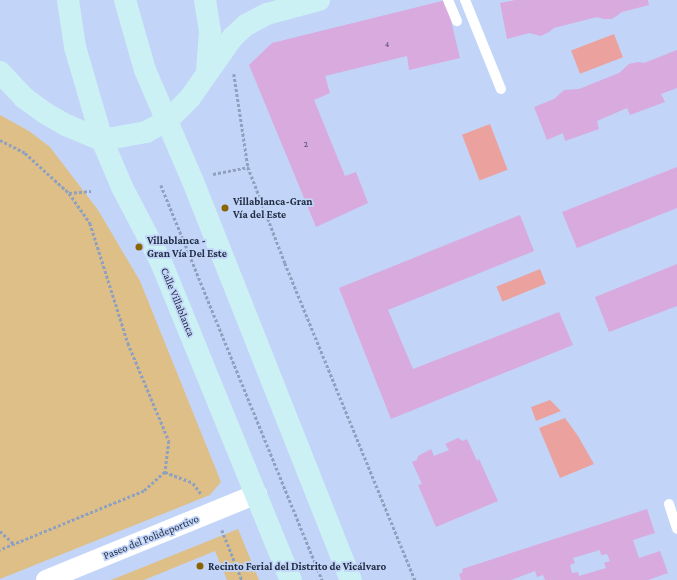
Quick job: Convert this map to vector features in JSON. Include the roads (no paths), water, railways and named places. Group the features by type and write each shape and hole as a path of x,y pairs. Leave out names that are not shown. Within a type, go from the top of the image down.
{"main road":[{"name":"Calle Villablanca","path":"68,0 74,47 102,140 122,187 161,262 291,580"},
{"path":"126,0 145,70 168,120 351,580"},
{"path":"204,0 210,32 207,72"},
{"path":"0,72 24,97 66,125 102,140 146,132 168,120 190,98 232,38 246,25 267,14 319,0"},
{"path":"0,88 24,97"}],"street":[{"name":"Paseo del Polideportivo","path":"56,578 256,494"}],"lane":[{"path":"448,0 457,21"},
{"path":"465,0 501,88"},
{"path":"669,504 677,529"}],"place":[{"name":"Villablanca-Gran Vía del Este","path":"225,208"},
{"name":"Villablanca - Gran Vía Del Este","path":"139,247"},
{"name":"Recinto Ferial del Distrito de Vicálvaro","path":"200,566"}]}
